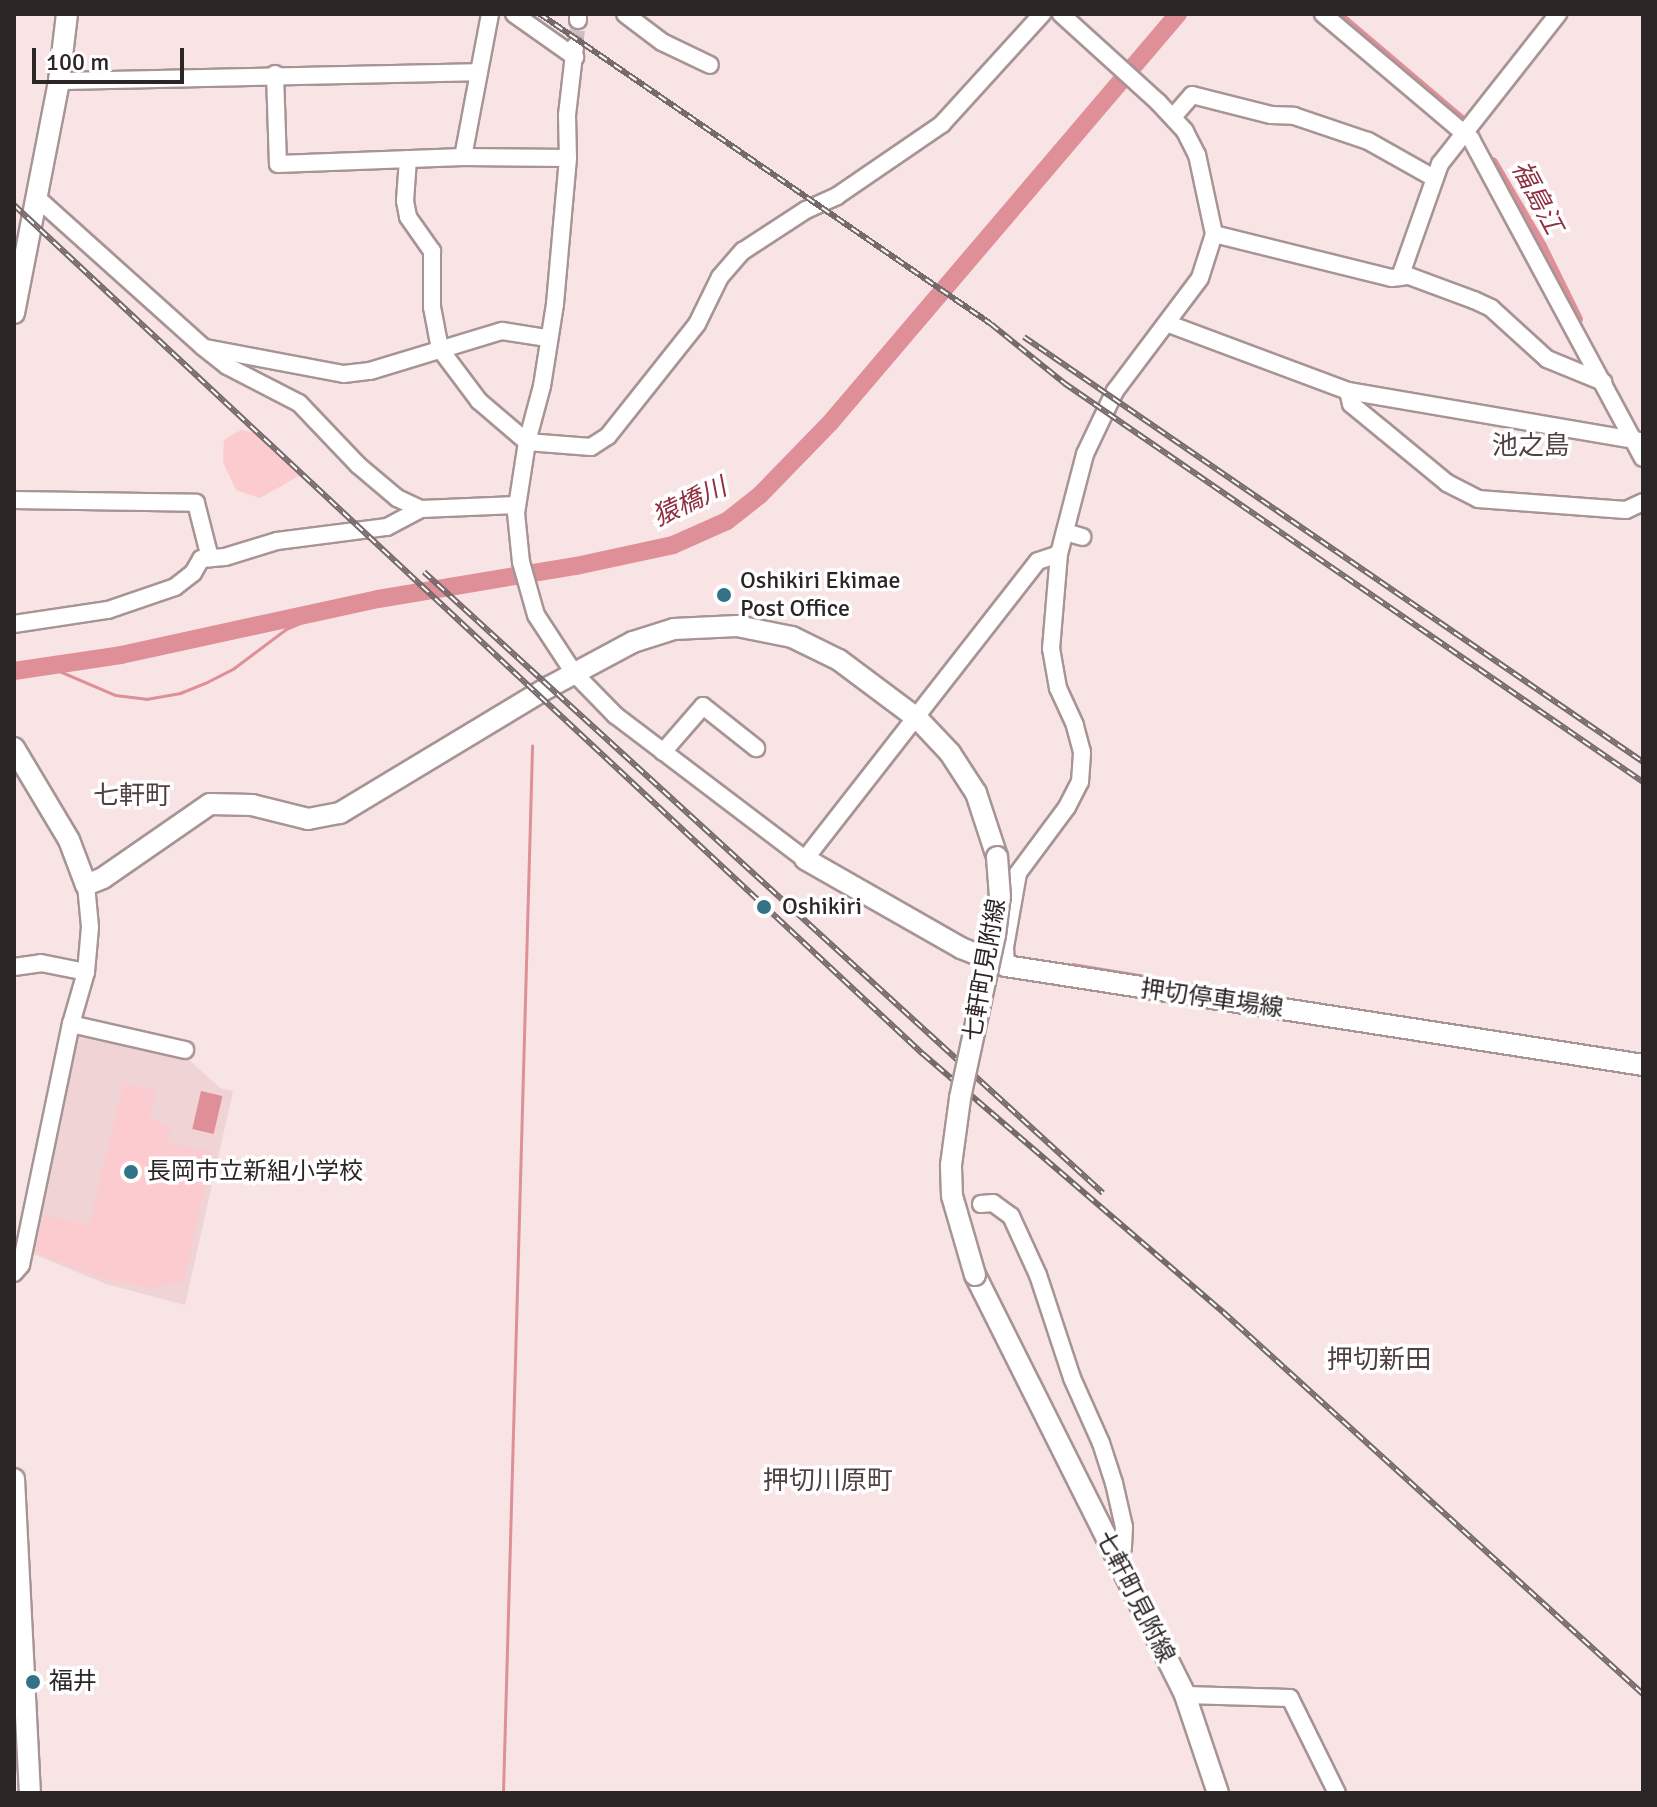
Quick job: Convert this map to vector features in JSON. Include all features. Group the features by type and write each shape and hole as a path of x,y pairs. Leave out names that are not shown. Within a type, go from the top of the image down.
{"main road":[{"path":"14,313 59,81 67,14"},
{"name":"七軒町見附線","path":"86,885 103,878 210,804 252,805 308,819 340,813 574,673 633,642 674,629 716,625 756,628 792,637 839,660 918,719 950,753 976,793 997,857 1000,897 995,935 960,1098 951,1165 952,1196 975,1275 1185,1695 1218,1793"},
{"path":"14,748 69,840 86,885"},
{"name":"押切停車場線","path":"805,859 961,948 1006,966 1643,1065"},
{"path":"14,1479 20,1695 30,1793"}],"street":[{"path":"463,157 490,14"},
{"path":"514,14 575,52 567,115 568,158 555,304 547,338 542,386 527,442 517,505 517,530 524,573 536,615 574,673 615,715 805,859 918,719 1038,561 1059,554"},
{"path":"625,14 662,42 710,65"},
{"path":"408,159 406,209 432,251 432,307 440,349 479,401 527,442 591,447 608,436 697,324 720,277 743,251 806,210 837,196 942,124 1042,14"},
{"path":"1006,966 1009,922 1018,873 1075,793 1082,766 1075,725 1053,668 1053,613 1059,554 1085,454 1115,391 1169,324 1200,278 1214,234 1197,155 1173,117 1061,14"},
{"path":"1323,14 1464,133 1638,440 1643,458"},
{"path":"1400,277 1434,178 1464,133 1558,14"},
{"path":"59,81 479,72"},
{"path":"275,74 278,164 463,157 568,158"},
{"path":"1173,117 1192,95 1271,115 1294,116 1368,141 1434,178"},
{"path":"36,197 203,347 227,366 299,403 358,465 397,498 421,509"},
{"path":"1214,234 1419,279 1491,308 1547,359 1603,382"},
{"path":"1169,324 1348,391 1638,440"},
{"path":"203,347 344,374 370,371 502,331 547,338"},
{"path":"1348,391 1351,404 1447,483 1478,499 1626,510 1643,502"},
{"path":"14,500 196,503 210,558"},
{"path":"14,624 108,610 157,594 193,573 201,559 277,541 387,527 421,509 517,505"},
{"path":"1065,532 1082,537"},
{"path":"663,752 703,706 756,748"},
{"path":"14,1273 21,1265 71,1024 86,972 90,927 86,885"},
{"path":"14,967 41,963 86,972"},
{"path":"71,1024 185,1050"},
{"path":"981,1204 993,1203 1011,1216 1038,1275 1072,1378 1101,1443 1114,1483 1124,1527 1123,1547 1115,1556"},
{"path":"1185,1695 1290,1698 1337,1793"}],"shaded area":[{"path":"241,430 253,432 299,476 260,498 236,490 223,462 224,440"},
{"name":"長岡市立新組小学校","path":"75,1030 181,1053 220,1088 233,1091 185,1305 106,1284 31,1253"},
{"path":"124,1083 156,1091 149,1118 171,1127 167,1143 212,1152 184,1282 153,1288 106,1280 35,1252 43,1215 89,1226"},
{"path":"201,1091 222,1096 214,1134 192,1129"}],"waterway":[{"name":"猿橋川","path":"14,671 121,655 378,599 576,566 673,545 727,521 760,495 830,423 1178,14"},
{"name":"福島江","path":"1336,14 1473,130"},
{"name":"福島江","path":"1492,162 1541,246 1577,319"},
{"path":"45,665 115,695 146,699 180,693 234,668 286,629 330,610"},
{"path":"503,1793 532,745"},
{"path":"1072,964 1360,1011"},
{"path":"1419,1020 1526,1037"}],"tunnel":[{"path":"575,46 578,20"}],"railway":[{"path":"540,14 991,324 1064,383 1643,782"},
{"path":"14,205 923,1054 1223,1312 1643,1694"},
{"path":"1024,337 1643,762"},
{"path":"424,572 1103,1193"}],"place":[{"name":"Oshikiri Ekimae Post Office","path":"724,595"},
{"name":"Oshikiri","path":"764,907"},
{"name":"長岡市立新組小学校","path":"131,1172"},
{"name":"福井","path":"33,1682"}],"district":[{"name":"池之島","path":"1531,447"},
{"name":"七軒町","path":"132,797"},
{"name":"押切新田","path":"1379,1361"},
{"name":"押切川原町","path":"828,1482"}]}
